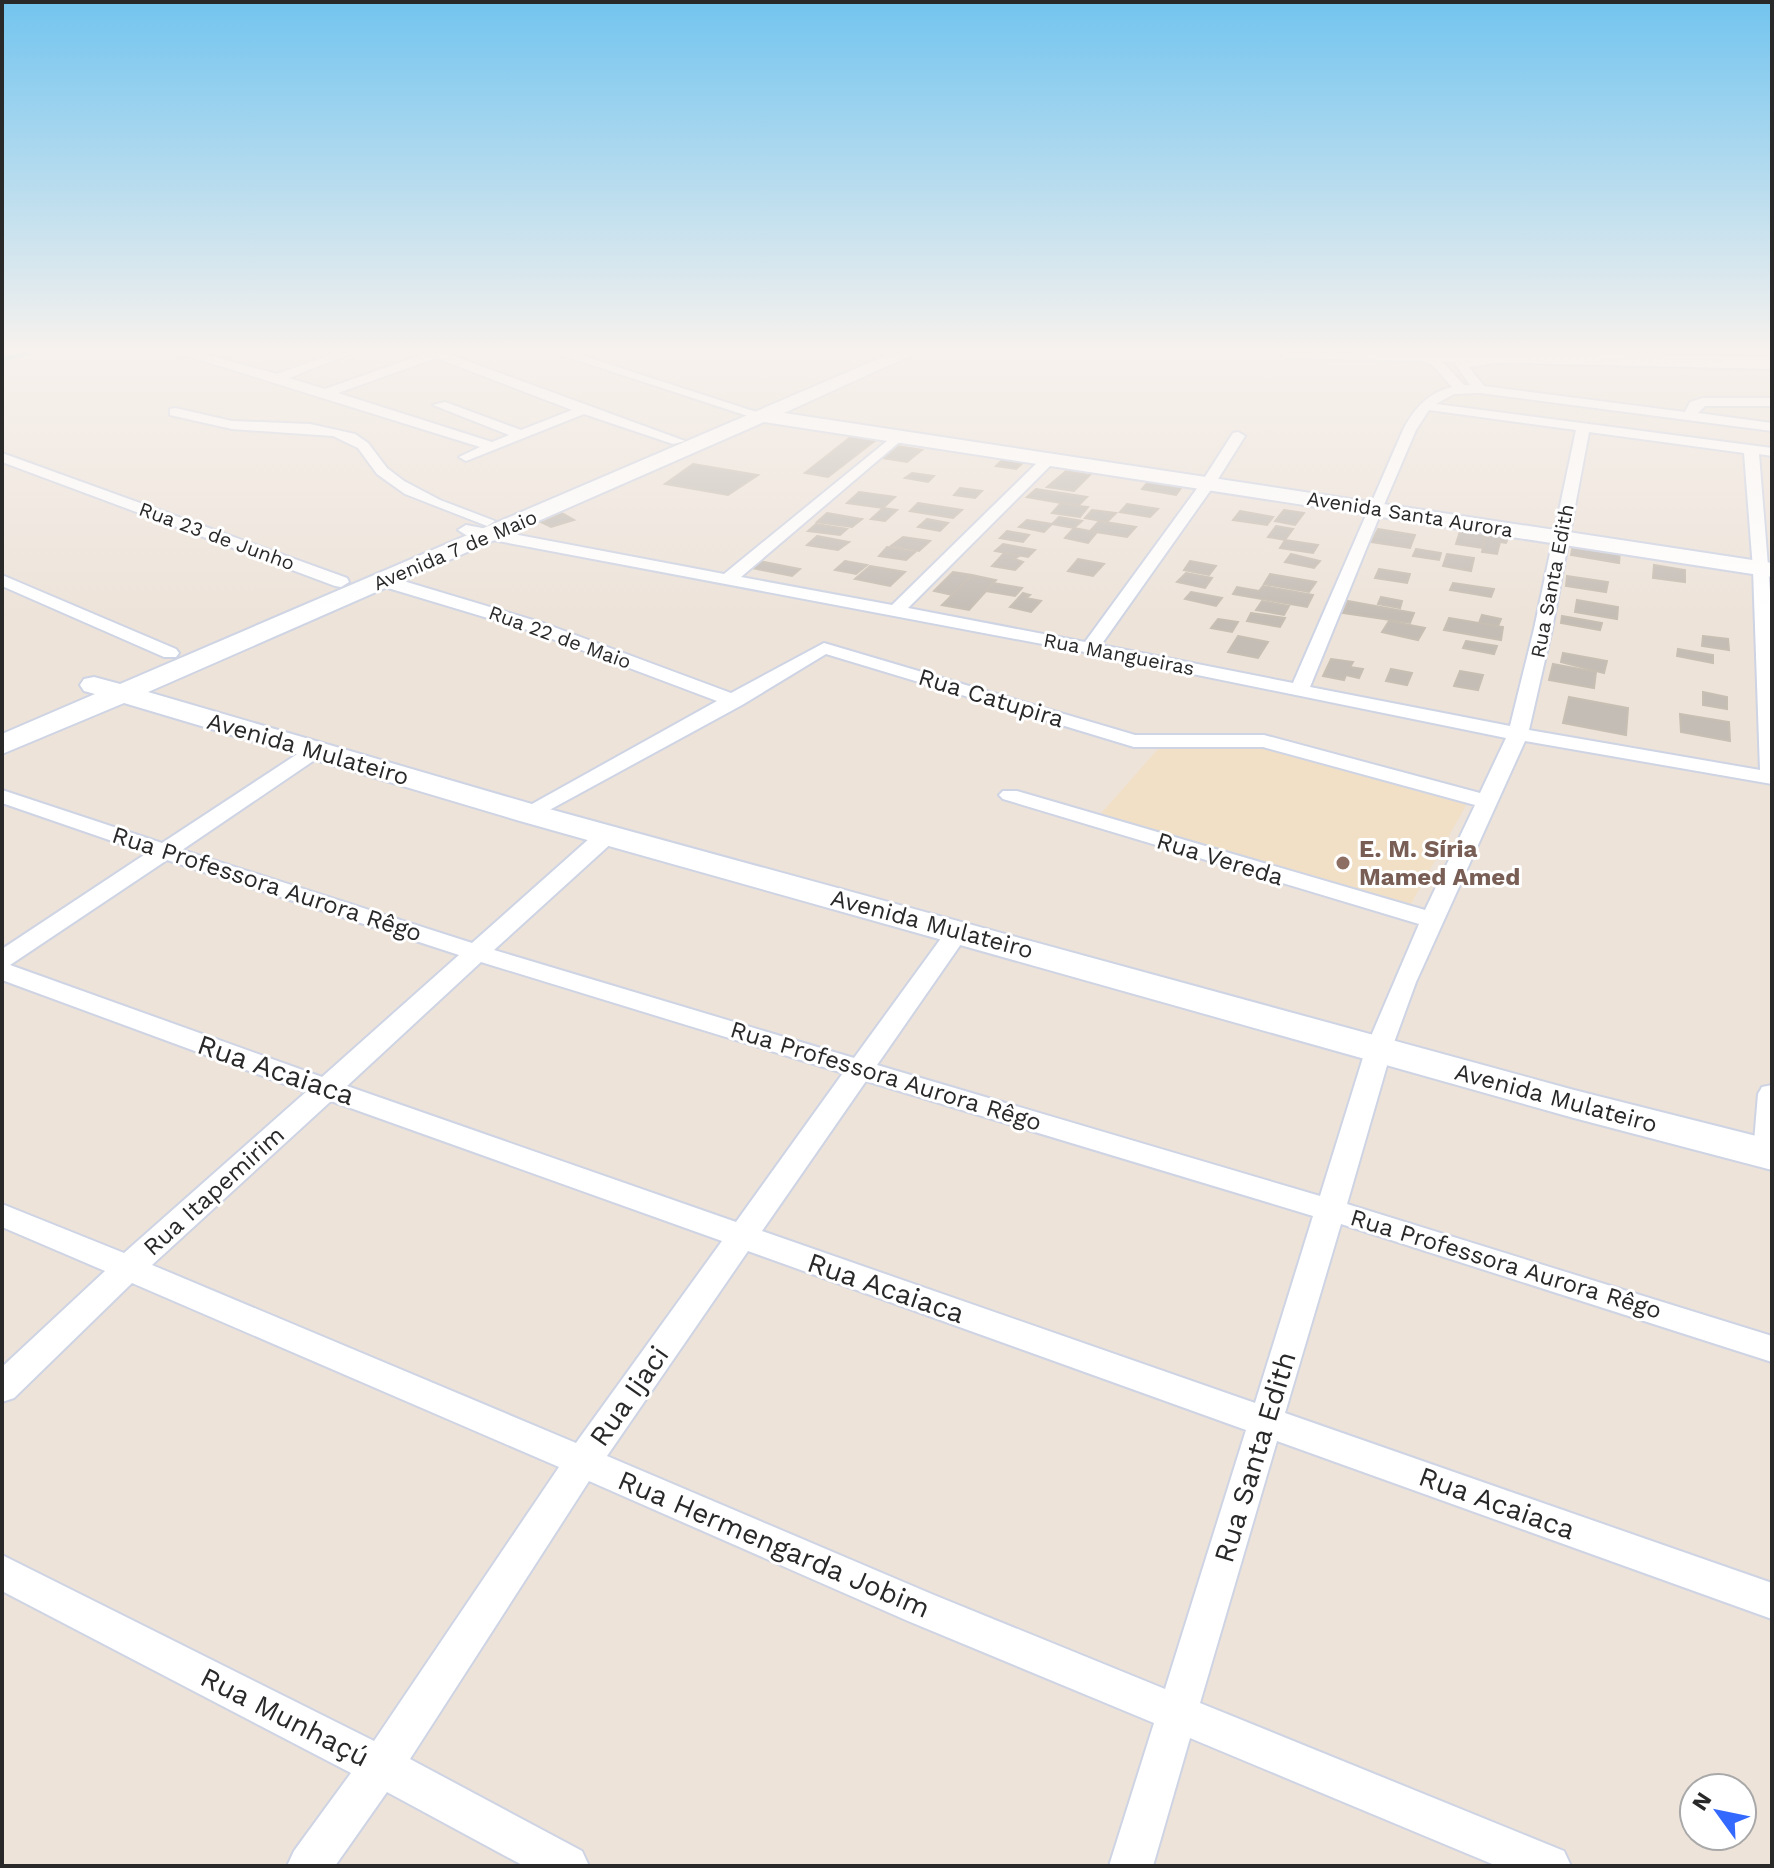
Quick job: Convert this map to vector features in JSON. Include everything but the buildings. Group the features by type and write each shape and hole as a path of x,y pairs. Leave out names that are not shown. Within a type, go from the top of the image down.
{"main road":[{"name":"Avenida 7 de Maio","path":"2,745 108,690 170,653 691,440"},
{"name":"Avenida Santa Aurora","path":"925,440 1766,570"},
{"name":"Avenida 7 de Maio","path":"2,724 108,690 384,581 481,528 678,441"},
{"name":"Avenida Mulateiro","path":"108,690 531,814 1574,1104 1770,1154"}],"street":[{"name":"Rua Mangueiras","path":"358,440 366,444 384,473 413,493 481,528 1518,734 1771,778"},
{"path":"474,440 492,446"},
{"path":"466,457 508,440"},
{"path":"728,579 893,440"},
{"path":"1090,648 1208,484 1235,440"},
{"path":"1300,689 1406,440"},
{"name":"Rua Santa Edith","path":"1518,734 1543,629 1580,440"},
{"path":"1684,440 1772,452"},
{"path":"1751,449 1766,570 1771,778"},
{"name":"Rua 23 de Junho","path":"2,457 341,582"},
{"path":"896,611 1049,459"},
{"path":"2,580 170,653"},
{"name":"Rua 22 de Maio","path":"384,581 537,627 735,701"},
{"name":"Rua Catupira","path":"531,814 824,648 1134,741 1264,741 1488,802"},
{"path":"1379,1048 1432,920 1518,734"},
{"path":"2,960 315,751"},
{"name":"Rua Vereda","path":"1010,795 1432,920"},
{"name":"Rua Professora Aurora Rêgo","path":"2,796 164,852 477,951 1330,1209 1772,1349"},
{"name":"Rua Itapemirim","path":"2,1388 127,1269 607,835"},
{"name":"Rua Ijaci","path":"309,1866 381,1766 583,1461 958,931"},
{"name":"Rua Acaiaca","path":"2,971 741,1237 1772,1601"},
{"name":"Rua Santa Edith","path":"1131,1866 1379,1048"},
{"path":"1770,1154 1772,1094"},
{"name":"Rua Hermengarda Jobim","path":"2,1215 921,1608 1549,1866"},
{"name":"Rua Munhaçú","path":"2,1572 381,1766 567,1866"}],"shaded area":[{"name":"E. M. Síria Mamed Amed","path":"1273,746 1469,800 1408,909 1097,818 1158,749"}],"place":[{"name":"E. M. Síria Mamed Amed","path":"1343,863"}]}
